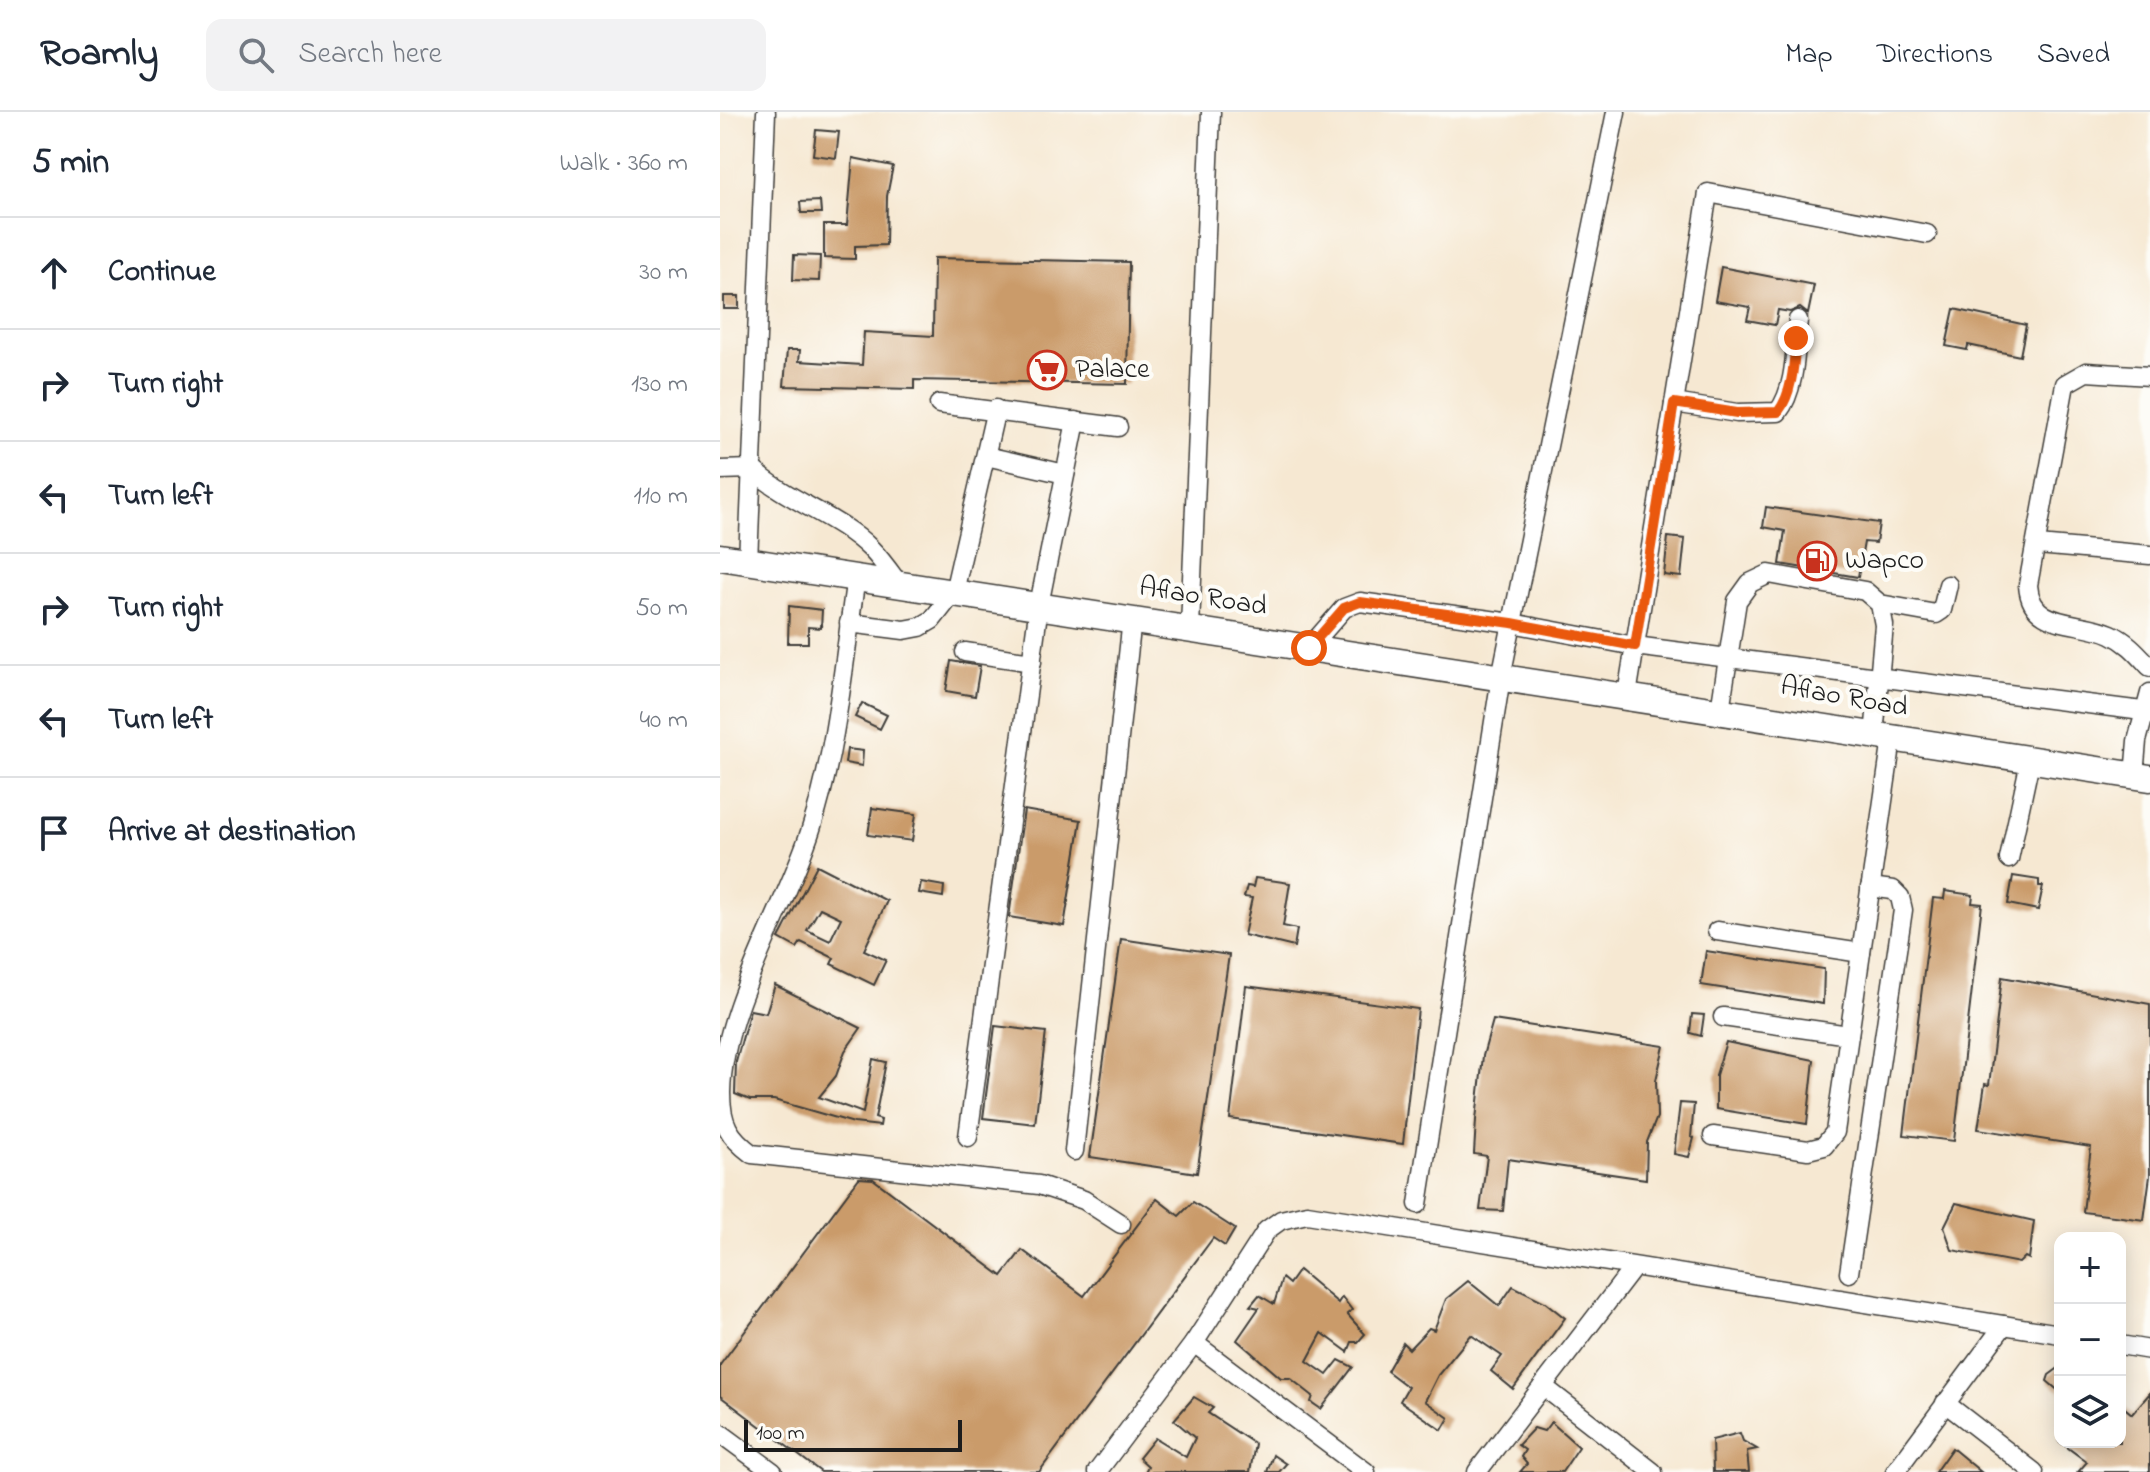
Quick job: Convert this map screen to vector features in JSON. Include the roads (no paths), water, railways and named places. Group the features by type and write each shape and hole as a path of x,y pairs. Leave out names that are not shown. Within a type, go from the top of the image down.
{"highway":[{"name":"Aflao Road","path":"720,557 2142,777"}],"street":[{"path":"748,562 766,112"},
{"path":"1190,628 1211,112"},
{"path":"1418,1204 1501,677 1616,112"},
{"path":"1627,695 1708,193 1927,234"},
{"path":"1674,403 1737,413 1778,412 1784,405 1791,377 1798,320"},
{"path":"2150,376 2086,372 2065,384 2029,595 2045,619 2111,634 2130,645 2150,667"},
{"path":"939,404 1118,427"},
{"path":"849,623 904,630 920,627 932,620 954,592 996,409"},
{"path":"968,1137 1039,605 1076,421"},
{"path":"986,456 1065,474"},
{"path":"720,470 752,469 795,502 837,523 871,548 898,583"},
{"path":"2038,545 2150,555"},
{"path":"1720,710 1737,601 1750,583 1769,574 1865,591 1880,604 1936,614 1942,610 1948,585"},
{"path":"856,577 836,714 812,828 733,1025 721,1092 723,1118 730,1137 752,1154 1039,1185 1084,1200 1121,1224"},
{"path":"1309,648 1344,608 1360,602 1512,623 1635,646 2148,706 2142,777"},
{"path":"1713,1136 1808,1150 1824,1146 1835,1132 1870,887 1883,737 1880,677 1884,625 1880,604"},
{"path":"1074,1151 1132,619"},
{"path":"965,652 1032,662"},
{"path":"2009,859 2030,761"},
{"path":"1849,1273 1903,910 1900,897 1893,890 1870,887"},
{"path":"1717,931 1861,953"},
{"path":"1723,1017 1849,1035"},
{"path":"1097,1472 1194,1343 1267,1230 1294,1216 1307,1214 2054,1333"},
{"path":"1477,1472 1634,1267"},
{"path":"1895,1472 2004,1325"},
{"path":"1194,1343 1366,1472"},
{"path":"2126,1346 2150,1350"},
{"path":"1544,1387 1653,1472"},
{"path":"1945,1403 2034,1472"},
{"path":"720,1433 773,1472"}],"place":[{"name":"Palace","path":"1047,370"},
{"name":"Wapco","path":"1817,561"}]}
